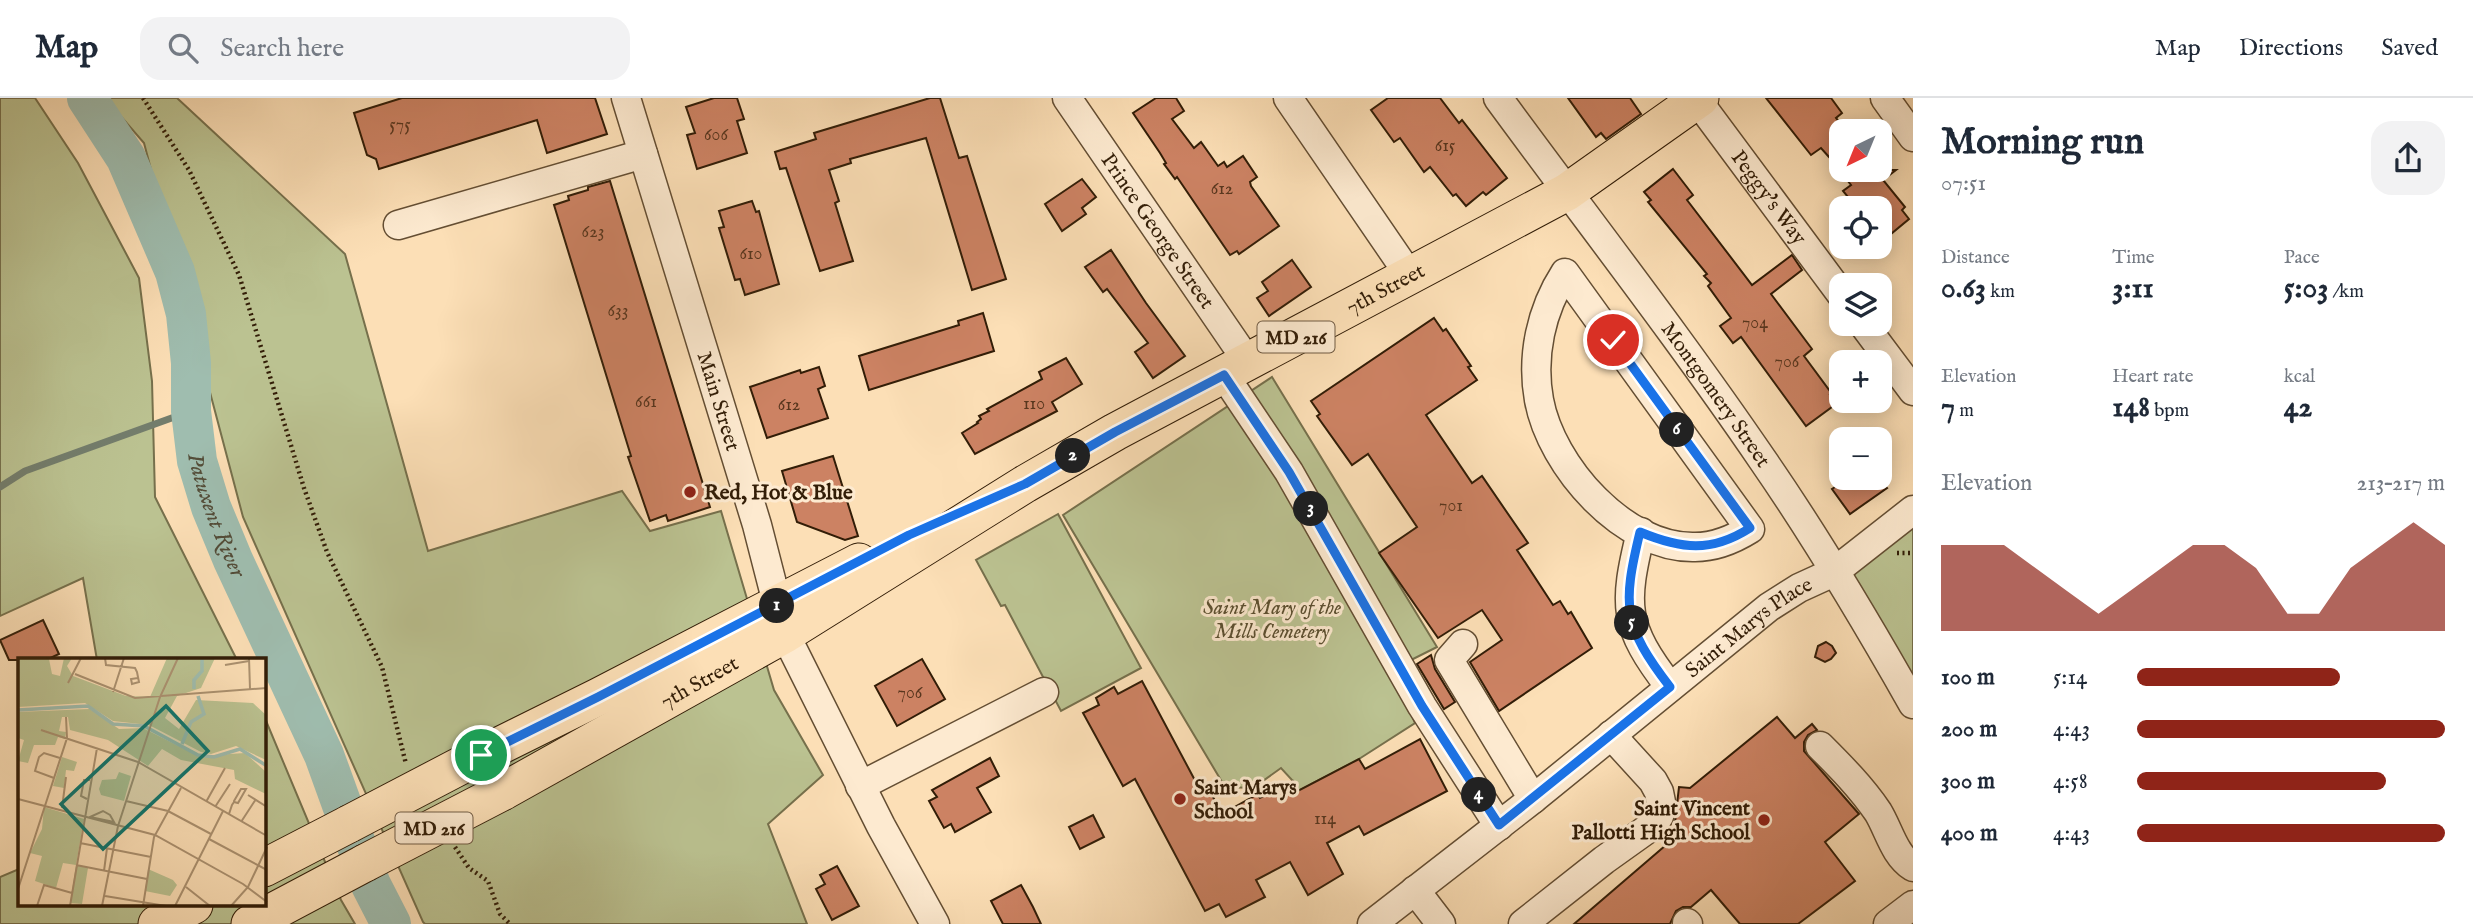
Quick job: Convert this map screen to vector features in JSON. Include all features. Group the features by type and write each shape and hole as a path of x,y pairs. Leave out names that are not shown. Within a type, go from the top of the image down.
{"main road":[{"name":"7th Street","path":"258,920 502,792 781,620 909,535 1025,484 1115,432 1567,192 1698,99"},
{"name":"7th Street","path":"266,867 481,755 781,620"},
{"path":"157,924 192,906"}],"street":[{"name":"Main Street","path":"626,98 757,524 781,620 860,786 935,924"},
{"name":"Prince George Street","path":"1067,98 1236,369 1289,472 1422,706 1499,825"},
{"path":"1288,98 1410,276"},
{"name":"Montgomery Street","path":"1498,98 1670,329 1763,460 1913,704"},
{"path":"1885,98 1913,137"},
{"name":"Peggy's Way","path":"1698,99 1829,277"},
{"path":"398,225 643,154"},
{"path":"1565,273 1750,528 1734,539 1695,547 1668,543 1640,532 1612,515 1589,493 1569,467 1550,436 1539,400 1541,326 1552,293 1565,273"},
{"path":"1872,336 1913,391"},
{"name":"Saint Marys Place","path":"1372,924 1533,799 1769,607 1799,588 1834,572 1913,510"},
{"path":"1640,532 1631,570 1630,619 1647,658 1670,687"},
{"path":"1463,644 1449,660 1533,799"},
{"path":"860,786 1044,692"},
{"path":"1523,924 1653,825 1659,816 1662,807 1653,781 1611,735"},
{"path":"1820,746 1853,778 1879,814 1894,847 1913,867"},
{"path":"1415,890 1441,924"},
{"path":"1888,924 1913,905"}],"path":[{"path":"143,98 188,170 239,275 322,539 383,667 406,766"}],"green space":[{"path":"0,98 35,98 78,163 139,278 152,381 155,497 236,658 97,658 83,578 0,616"},
{"path":"105,98 177,98 345,254 428,551 622,491 650,531 721,511 774,690 823,775 768,824 807,924 423,922 243,517 144,143"},
{"name":"Saint Mary of the Mills Cemetery","path":"1272,377 1437,647 1393,669 1415,723 1359,759 1298,791 1281,768 1253,788 1225,787 1063,515"},
{"path":"1913,510 1913,708 1834,572"},
{"path":"1058,514 1141,668 1061,711 1005,605 1001,606 976,560"},
{"path":"266,721 341,900 355,924 0,924 0,877 18,869 18,906 266,906"}],"building":[{"path":"402,98 595,98 607,134 547,153 537,120 379,169 376,159 367,155 354,113"},
{"path":"714,98 737,98 744,119 737,121 747,153 697,169 687,135 695,133 686,107"},
{"path":"930,98 940,98 959,158 967,156 1006,279 972,290 926,138 850,159 851,163 829,170 839,201 835,203 853,261 820,271 786,168 780,169 775,152 816,139 814,133"},
{"path":"1156,98 1176,98 1184,111 1172,119 1194,148 1201,142 1218,166 1224,162 1227,167 1243,156 1257,177 1250,182 1251,186 1279,226 1239,254 1237,251 1230,255 1177,177 1175,179 1164,164 1166,163 1160,153 1133,113"},
{"path":"1388,98 1440,98 1459,123 1462,120 1507,178 1486,195 1483,192 1466,206 1456,194 1453,196 1430,167 1424,172 1400,138 1394,142 1371,110"},
{"path":"1568,98 1630,98 1641,114 1606,139 1601,133 1596,137"},
{"path":"1766,98 1831,98 1842,113 1837,119 1829,119 1829,157 1821,148 1811,155"},
{"path":"1673,169 1693,195 1687,200 1752,285 1792,255 1802,270 1771,294 1812,349 1804,356 1829,390 1829,409 1806,426 1741,337 1733,343 1720,326 1731,318 1708,286 1711,283 1704,276 1707,274 1648,202 1651,200 1644,192"},
{"path":"1082,179 1096,197 1082,208 1086,214 1062,231 1045,204"},
{"path":"610,181 710,507 668,521 666,515 650,521 628,457 631,456 554,205 569,200 568,196 588,190 588,187"},
{"path":"1849,182 1885,182 1905,207 1902,210 1909,219 1892,233 1892,196 1847,196 1843,191 1851,185"},
{"path":"752,201 756,212 759,211 779,284 745,295 740,279 735,280 719,228 724,227 719,211"},
{"path":"1111,250 1185,356 1153,378 1135,352 1148,343 1107,289 1103,292 1085,267"},
{"path":"1292,260 1311,287 1269,316 1257,298 1268,291 1262,282"},
{"path":"983,313 994,351 869,390 859,356 959,325 958,321"},
{"path":"1434,318 1443,331 1446,329 1471,366 1468,367 1477,380 1426,415 1472,483 1482,476 1528,543 1517,550 1553,605 1560,601 1568,614 1571,612 1592,648 1499,711 1470,662 1502,640 1482,610 1438,638 1379,553 1417,527 1368,454 1352,465 1317,416 1320,414 1311,401"},
{"path":"1066,358 1082,384 1052,402 1057,411 975,454 962,433 978,423 981,419 979,416 989,411 987,409 1042,379 1039,372"},
{"path":"819,367 825,386 818,389 828,418 767,438 750,387 800,370 801,373"},
{"path":"833,456 858,536 845,540 797,522 782,471"},
{"path":"1833,490 1884,490 1850,514"},
{"path":"43,620 59,654 50,658 9,660 0,640"},
{"path":"1826,642 1836,653 1825,662 1815,657 1818,646"},
{"path":"1431,655 1435,669 1455,702 1444,709 1417,664"},
{"path":"922,659 945,699 897,726 875,686"},
{"path":"1142,681 1198,786 1205,782 1222,814 1258,794 1260,798 1293,781 1298,791 1359,759 1365,769 1420,739 1447,791 1364,835 1359,826 1327,843 1343,874 1308,895 1290,862 1256,880 1265,897 1226,917 1219,904 1205,911 1135,779 1123,786 1083,713 1099,705 1096,698 1114,687 1118,694"},
{"name":"Saint Vincent Pallotti High School","path":"1777,717 1795,738 1812,724 1817,730 1808,735 1804,742 1804,751 1859,814 1825,842 1855,881 1798,924 1740,924 1711,890 1691,907 1676,911 1670,924 1574,924 1673,839 1679,787 1690,788"},
{"path":"990,758 999,776 977,788 991,812 955,832 951,824 944,828 929,801 937,797 932,790"},
{"path":"1093,815 1104,837 1080,849 1069,827"},
{"path":"837,866 859,906 832,920 816,889 825,884 820,875"},
{"path":"1021,885 1041,924 1003,924 991,901"}],"waterway":[{"name":"Patuxent River","path":"87,98 126,158 175,272 186,314 191,363 191,411 197,461 211,507 324,755 371,885 391,924"},
{"path":"0,487 25,471 191,411"}],"place":[{"name":"Red, Hot & Blue","path":"690,492"},
{"name":"Saint Marys School","path":"1180,799"},
{"name":"Saint Vincent Pallotti High School","path":"1764,820"}],"route":[{"path":"481,755 778,605 909,535 1025,484 1115,432 1224,375 1289,472 1422,706 1499,825 1670,687 1647,658 1630,619 1631,570 1640,532 1668,543 1695,547 1734,539 1750,528 1613,340"}]}
